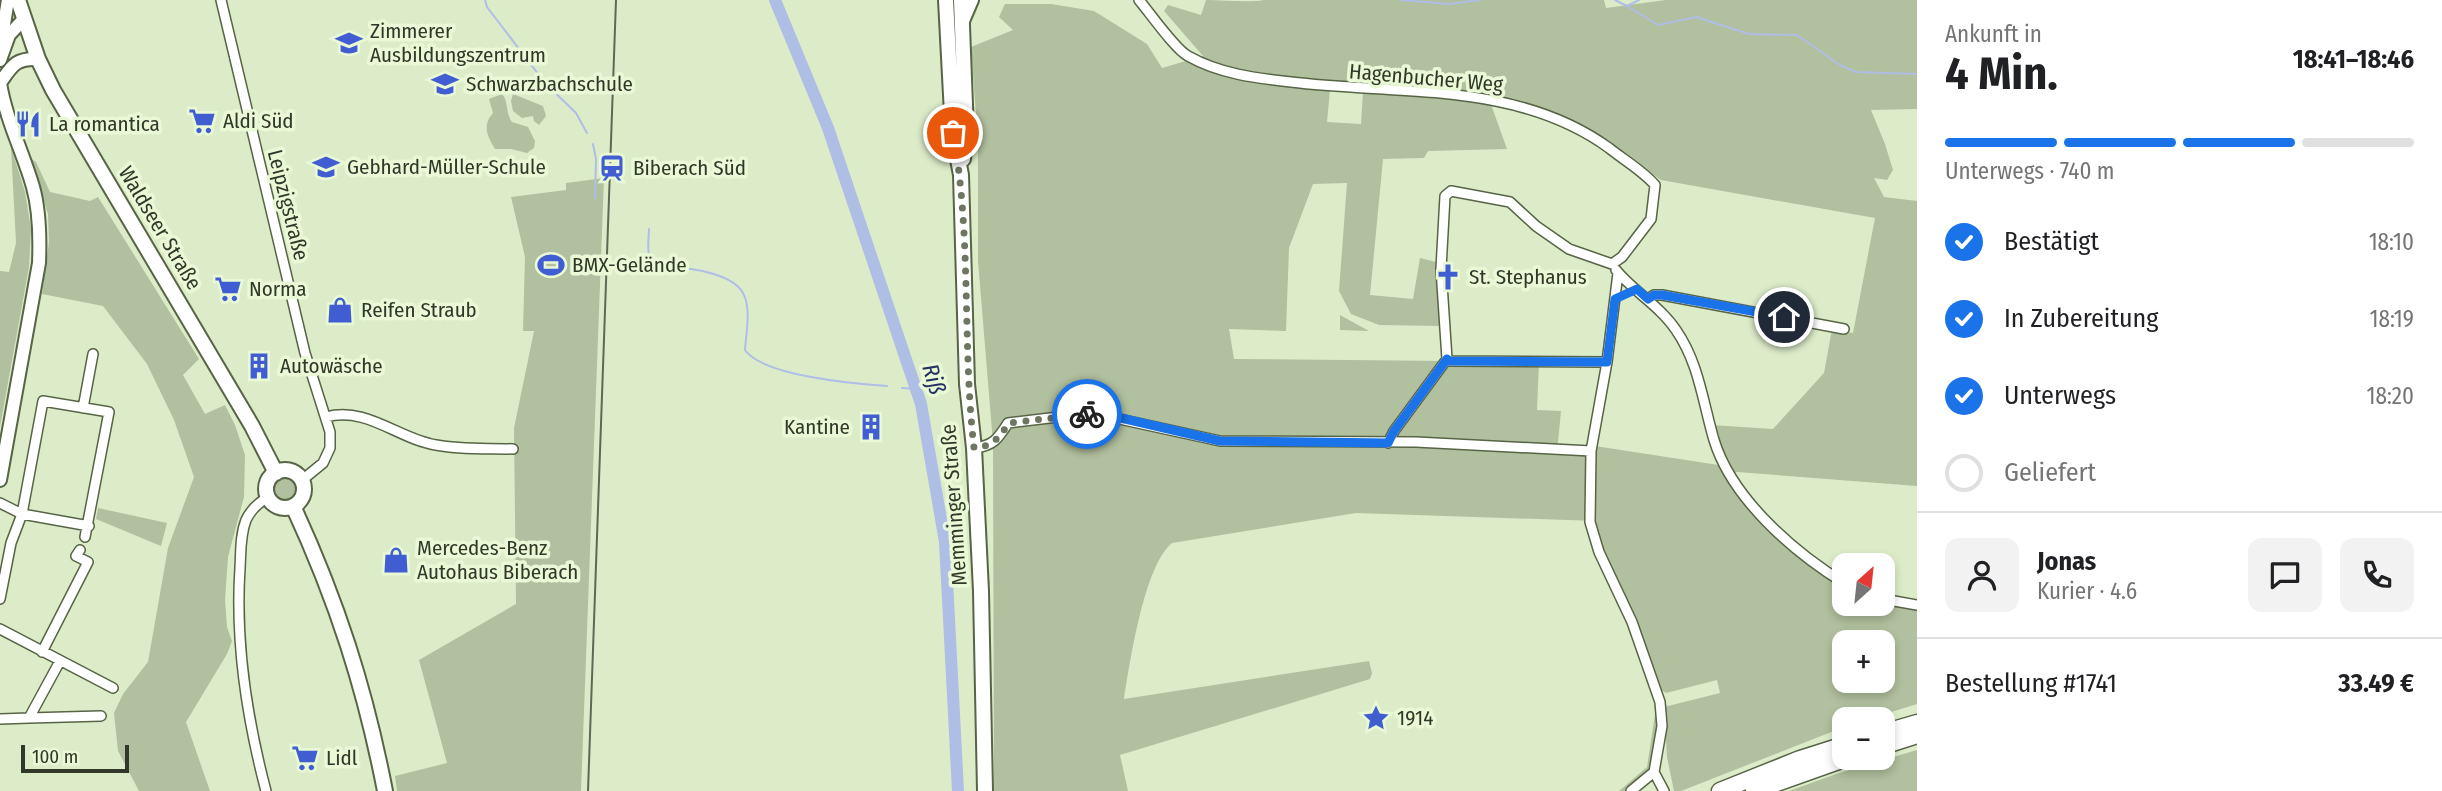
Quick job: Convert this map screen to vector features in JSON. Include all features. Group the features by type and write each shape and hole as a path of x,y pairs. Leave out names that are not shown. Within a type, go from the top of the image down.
{"highway":[{"path":"1895,729 1917,723"},
{"path":"1895,742 1917,735"},
{"path":"1720,791 1832,749"},
{"path":"1754,791 1832,763"}],"main road":[{"name":"Memminger Straße","path":"946,0 953,133 961,174"},
{"name":"Memminger Straße","path":"961,0 966,131 961,174 967,384 974,448 981,591 985,791"},
{"name":"Waldseer Straße","path":"21,11 38,60 53,90 252,426 276,473"},
{"path":"288,471 301,481 303,494 293,506 278,507 268,497 268,481 276,473 288,471"},
{"path":"293,506 343,624 374,734 385,791"}],"street":[{"path":"0,48 8,0"},
{"name":"Leipzigstraße","path":"221,0 305,353 330,432 327,456 318,469 301,481"},
{"path":"962,21 972,0"},
{"name":"Hagenbucher Weg","path":"1139,0 1184,55 1228,72 1331,87 1474,96 1514,103 1566,122 1597,139 1654,186 1651,219 1615,268"},
{"path":"1,42 9,21 21,11"},
{"path":"0,61 21,11"},
{"path":"0,480 40,242 33,188 7,115 0,83 20,60 38,60"},
{"path":"1388,443 1447,359 1441,269 1445,196 1448,192 1471,193 1510,202 1536,226 1569,249 1615,268 1676,330 1696,369 1723,467 1773,527 1832,575"},
{"path":"1615,268 1615,299 1607,362 1591,451 1590,522 1595,540 1632,622 1660,702 1662,726 1654,772 1664,791"},
{"path":"1615,299 1637,289"},
{"path":"1648,299 1654,295 1662,295 1844,329"},
{"path":"83,408 93,354"},
{"path":"1447,359 1607,362"},
{"path":"0,599 11,543 22,514 43,401 108,412 85,537"},
{"path":"974,448 991,445 998,440 1009,423 1092,413 1220,441 1416,442 1591,451"},
{"path":"326,417 337,414 357,415 437,446 513,449"},
{"path":"266,791 248,702 238,617 243,529 251,511 268,497"},
{"path":"0,503 22,514 89,526"},
{"path":"42,652 88,562 76,556 80,550"},
{"path":"1895,601 1917,605"},
{"path":"0,629 113,688"},
{"path":"29,718 60,661"},
{"path":"0,719 101,716"},
{"path":"1631,791 1654,772"}],"green space":[{"path":"1206,0 1604,0 1606,8 1666,0 1917,0 1917,109 1871,110 1893,170 1887,180 1874,178 1884,197 1917,201 1917,486 1737,472 1728,476 1752,509 1832,577 1832,616 1895,616 1895,605 1917,608 1917,704 1895,711 1895,707 1832,707 1832,732 1681,791 1674,791 1667,757 1664,707 1720,693 1717,680 1666,693 1658,688 1607,565 1596,533 1596,521 1356,513 1172,543 1162,555 1146,593 1134,639 1124,699 1369,661 1372,673 1370,679 1120,755 1128,791 994,791 993,443 978,261 978,141 971,47 1013,30 999,17 1005,4 1051,4 1094,11 1147,44 1162,68 1203,56 1164,11 1168,5 1201,15","holes":["1330,90 1363,92 1361,124 1327,122","1488,96 1515,100 1585,126 1661,180 1875,218 1853,333 1832,329 1824,373 1773,429 1711,425 1725,466 1595,446 1557,452 1561,411 1537,410 1539,362 1234,359 1229,329 1286,331 1289,248 1313,184 1347,183 1339,291 1351,314 1379,325 1441,326 1436,262 1420,258 1413,299 1370,295 1383,159 1424,158 1428,151 1507,149"]},
{"path":"502,94 512,122 528,127 535,141 534,148 527,153 495,149 490,140 487,126 493,113 489,99"},
{"path":"513,94 543,106 546,116 539,125 533,116 522,118 513,111"},
{"path":"11,147 25,192 31,229 29,267 0,427 0,271 9,272 16,243"},
{"path":"30,158 36,162 50,192 90,201 98,197 199,359 183,375 205,414 225,405 245,455 244,497 228,557 225,600 227,627 232,641 186,722 210,791 139,791 118,751 114,713 123,694 148,662 168,548 194,477 174,420 147,364 103,306 42,294 49,242 48,214"},
{"path":"604,178 581,791 397,791 395,776 447,763 419,660 516,604 514,428 534,331 523,331 525,257 511,197 566,190 566,183"},
{"path":"1340,315 1369,331 1340,330"},
{"path":"285,476 294,480 298,489 294,498 285,502 276,498 272,489 276,480"},
{"path":"98,508 167,523 161,546 96,519"},
{"path":"1653,685 1655,696 1657,717 1651,771 1627,791 1619,791 1647,767 1656,708"},
{"path":"1917,750 1917,791 1789,791 1850,770 1895,770 1895,757"}],"waterway":[{"path":"485,0 487,7 545,83 576,113 587,133"},
{"name":"Riß","path":"775,0 828,128 921,404 945,542 958,791"},
{"path":"1400,0 1449,4 1480,0"},
{"path":"1615,0 1627,6 1639,0"},
{"path":"1627,6 1658,25 1696,17 1749,34 1797,35 1840,65 1856,72 1917,74"},
{"path":"593,144 596,159 595,198"},
{"path":"649,229 649,255 655,266 712,274 732,282 739,288 747,308 745,350 755,359 811,377 887,386"},
{"path":"902,388 916,389"}],"railway":[{"path":"588,791 616,0"}],"way so far":[{"path":"953,133 961,174 967,384 974,448 991,445 998,440 1009,423 1087,414"}],"place":[{"name":"Zimmerer Ausbildungszentrum","path":"349,43"},
{"name":"Schwarzbachschule","path":"445,84"},
{"name":"Aldi Süd","path":"202,121"},
{"name":"La romantica","path":"28,124"},
{"name":"Gebhard-Müller-Schule","path":"326,167"},
{"name":"Biberach Süd","path":"612,168"},
{"name":"BMX-Gelände","path":"551,265"},
{"name":"St. Stephanus","path":"1448,277"},
{"name":"Norma","path":"228,289"},
{"name":"Reifen Straub","path":"340,310"},
{"name":"Autowäsche","path":"259,366"},
{"name":"Kantine","path":"871,427"},
{"name":"Mercedes-Benz Autohaus Biberach","path":"396,560"},
{"name":"1914","path":"1376,718"},
{"name":"Lidl","path":"305,758"}],"route":[{"path":"1087,414 1121,418 1220,441 1388,443 1447,359 1607,362 1615,299 1637,289 1648,299 1654,295 1662,295 1784,317"}]}
